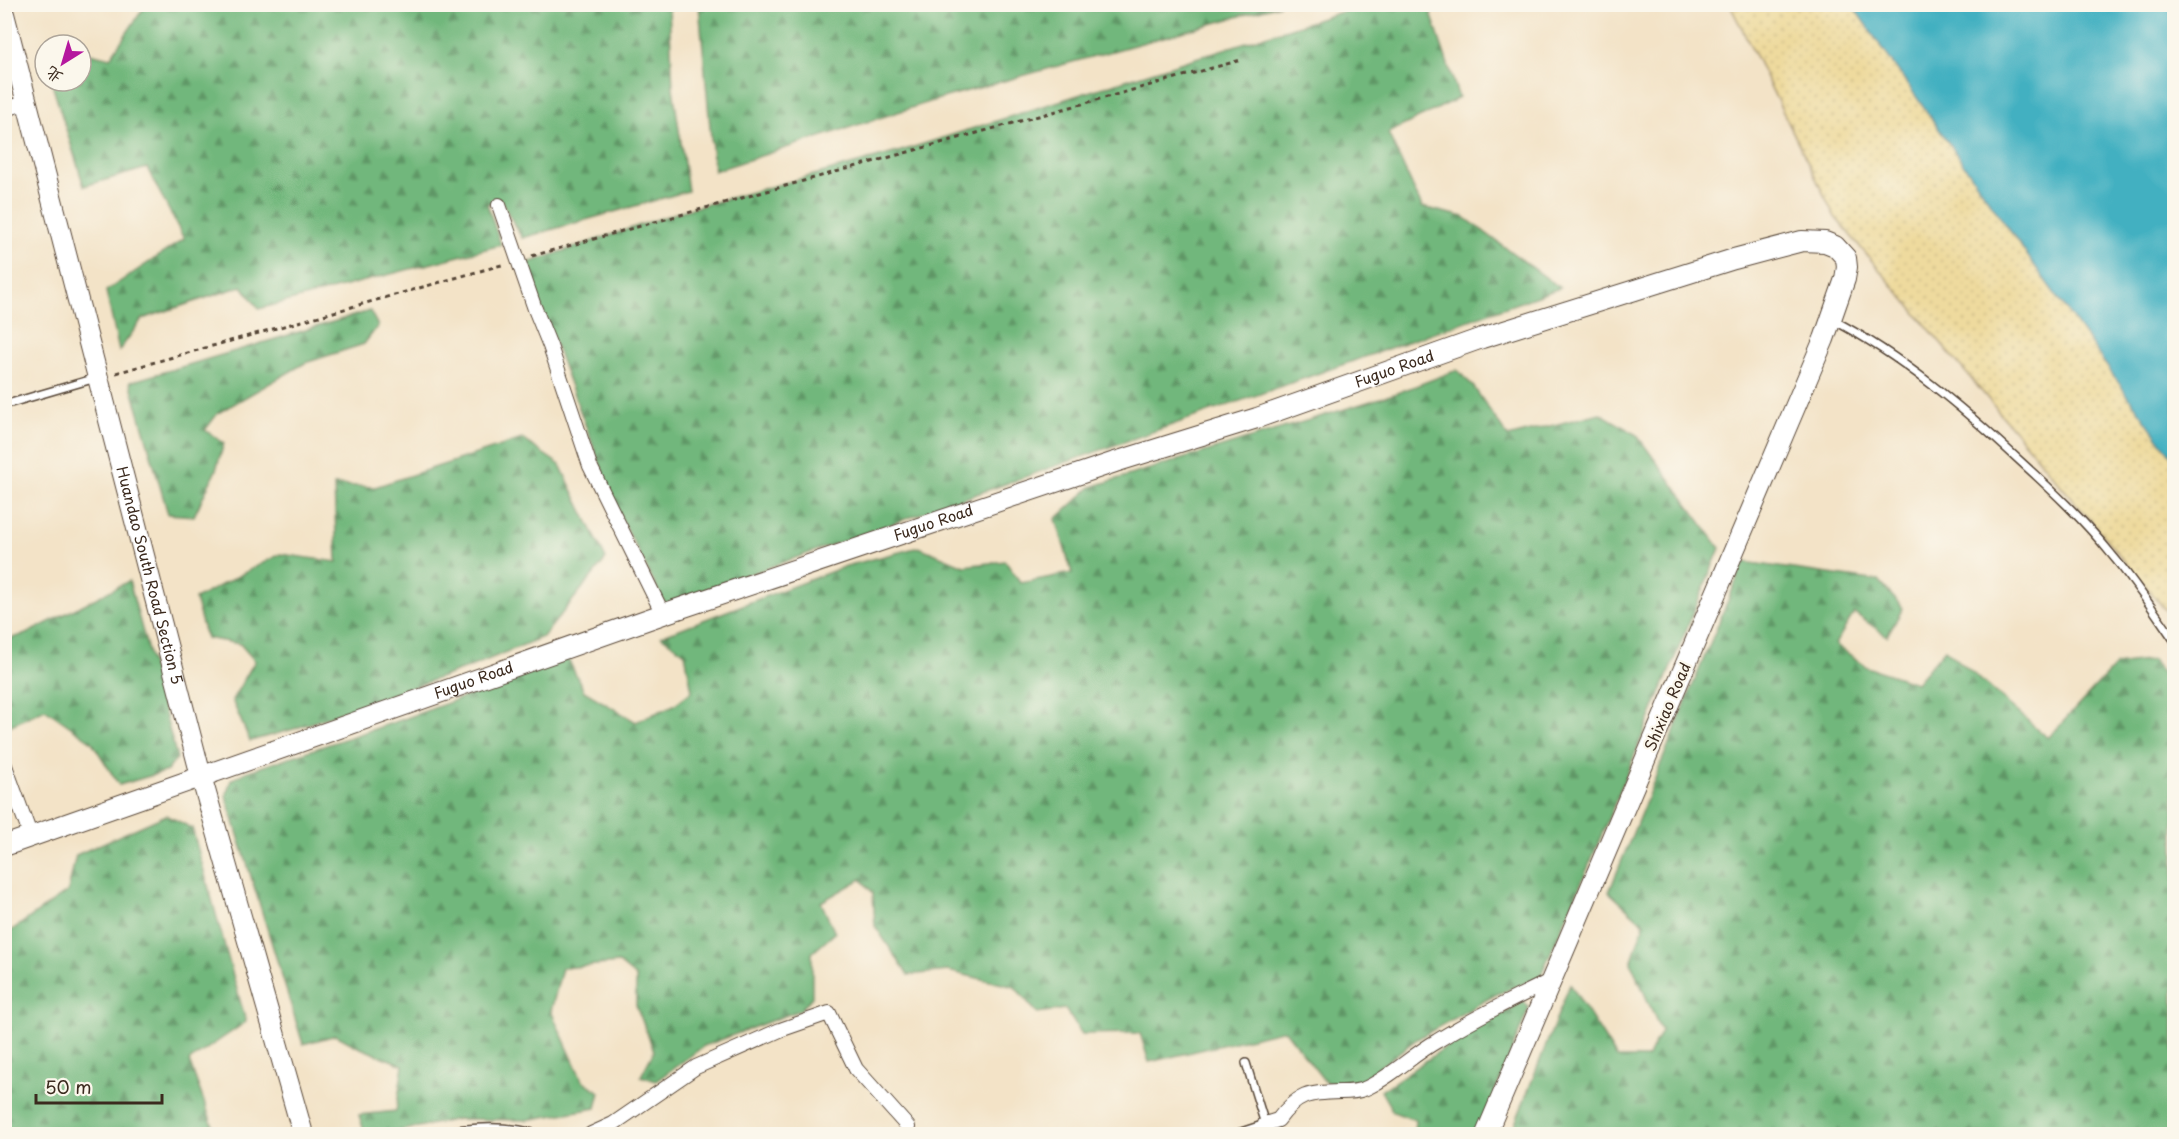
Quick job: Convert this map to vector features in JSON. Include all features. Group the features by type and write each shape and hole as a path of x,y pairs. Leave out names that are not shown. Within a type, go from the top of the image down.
{"street":[{"name":"Huandao South Road Section 5","path":"4,14 201,776 303,1134"},
{"path":"4,110 27,102"},
{"path":"499,205 590,466 663,614"},
{"name":"Fuguo Road","path":"4,846 663,614 1115,462 1257,418 1482,338 1734,259 1802,242 1825,242 1835,246 1846,258 1845,279"},
{"name":"Shixiao Road","path":"1486,1134 1808,377 1845,279"},
{"path":"4,763 31,837"},
{"path":"1266,1129 1278,1120 1289,1105 1305,1095 1321,1092 1357,1092 1370,1086 1435,1042 1552,980"},
{"path":"591,1134 613,1124 696,1067 780,1030 829,1013 856,1069 908,1127 906,1134"}],"lane":[{"path":"1831,319 1878,345 1918,375 1983,427 2064,501 2113,556 2175,640"},
{"path":"4,405 98,378"},
{"path":"1235,1134 1266,1129 1246,1063"},
{"path":"434,1134 507,1128 537,1134"}],"path":[{"path":"98,378 1241,60"}],"green space":[{"path":"699,4 1280,5 942,98 714,171"},
{"path":"1428,4 1459,98 1388,133 1422,207 1464,217 1560,288 665,604 618,512 525,264 682,211 898,152 1338,13 1369,5"},
{"path":"144,5 664,5 669,8 673,88 688,191 522,238 500,199 487,204 501,245 259,309 242,286 142,319 119,351 106,291 184,239 147,168 84,186 55,93 93,93 93,54 110,58"},
{"path":"370,311 378,326 364,344 305,363 218,413 205,430 224,443 216,470 194,516 168,514 130,382"},
{"path":"1457,370 1473,386 1508,437 1600,413 1636,434 1720,548 1590,863 1540,977 1495,995 1417,1039 1362,1080 1326,1083 1285,1030 1149,1062 1140,1033 1082,1034 1065,1009 1037,1013 1015,987 948,971 908,975 875,926 873,893 861,879 821,902 835,933 812,953 812,997 800,1010 704,1046 656,1081 641,1076 654,1051 636,1005 636,977 619,963 562,968 551,1011 582,1080 600,1092 596,1108 526,1120 458,1119 384,1134 365,1134 359,1115 396,1111 403,1065 358,1047 336,1035 303,1044 226,796 231,780 246,772 401,720 568,659 584,691 636,722 674,705 692,691 685,653 661,636 846,566 919,547 964,566 1005,561 1021,583 1072,573 1056,519 1091,487 1397,393"},
{"path":"522,439 560,465 606,559 543,637 470,667 294,729 250,741 232,700 255,661 240,644 206,638 195,599 280,554 337,562 334,485 375,487"},
{"path":"1744,562 1879,581 1903,608 1887,636 1854,613 1835,644 1867,667 1916,683 1945,649 2048,738 2116,665 2153,660 2174,688 2174,1134 1511,1134 1570,984 1617,1058 1647,1058 1661,1031 1631,963 1644,924 1609,892"},
{"path":"129,581 177,758 167,771 119,785 92,742 45,709 7,727 4,723 4,640 26,634"},
{"path":"166,815 192,828 246,1022 189,1061 216,1134 5,1134 5,935 68,891 76,855"},
{"path":"1524,1001 1529,1008 1478,1134 1414,1134 1415,1120 1393,1112 1381,1091 1446,1047"}],"sand":[{"path":"1730,5 1954,5 2174,377 2174,620 1835,217"}],"water":[{"path":"1852,5 2174,5 2174,460 2027,255"}]}
